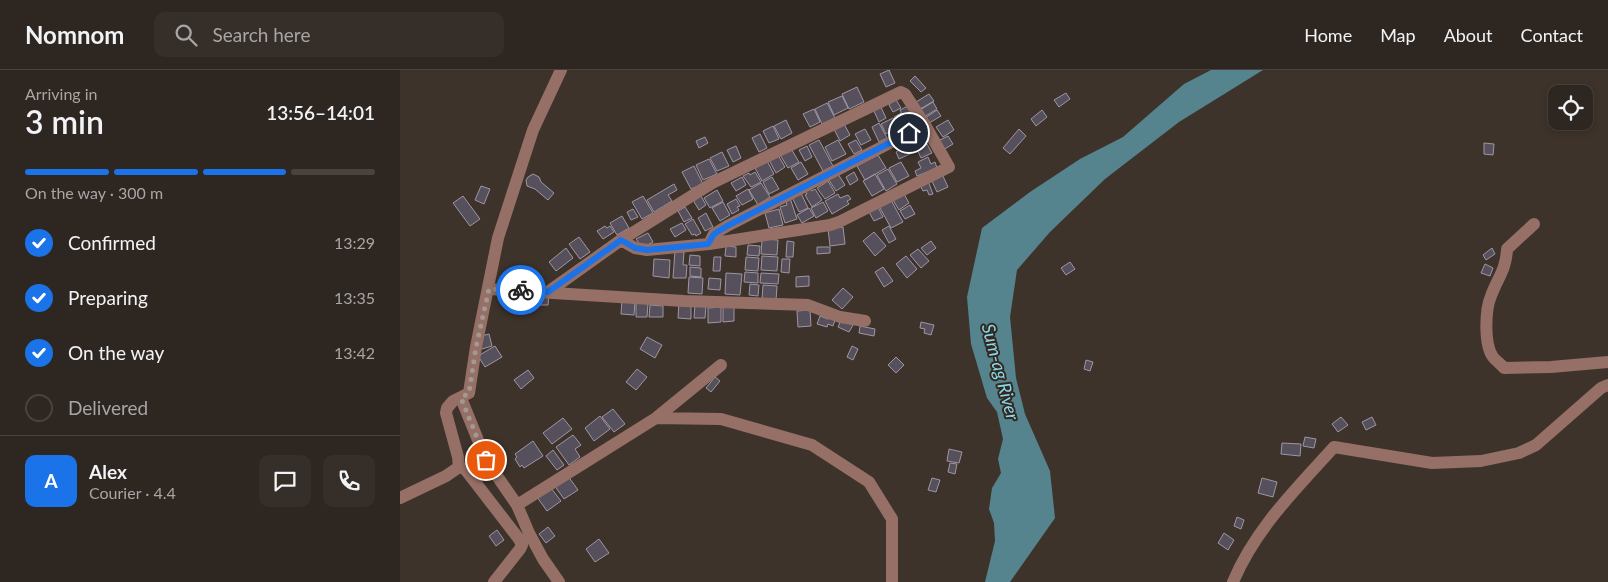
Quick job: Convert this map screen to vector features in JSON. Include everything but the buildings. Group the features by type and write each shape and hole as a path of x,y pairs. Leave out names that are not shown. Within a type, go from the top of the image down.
{"street":[{"path":"459,467 446,413 447,408 453,401 469,393 476,347 498,238 533,130 561,70"},
{"path":"548,292 621,240 714,182 901,92 905,94 926,125 949,167 830,225 708,244 647,250 635,248 621,240"},
{"path":"708,244 714,234 727,226 926,125"},
{"path":"1534,224 1507,249 1506,263 1490,296 1486,319 1492,356 1504,368 1551,367 1608,362"},
{"path":"489,289 808,305 840,317 864,321"},
{"path":"517,505 656,418 721,365"},
{"path":"1233,582 1243,559 1274,514 1334,447 1432,463 1481,461 1519,454 1536,445 1600,388 1608,385"},
{"path":"461,398 486,460 517,505 529,534 559,582"},
{"path":"656,418 721,420 812,445 869,482 892,519 892,582"},
{"path":"400,498 446,476 459,467"},
{"path":"459,467 465,469 522,545 494,582"}],"water":[{"name":"Sum-ag River","path":"1211,70 1263,70 1179,122 1105,179 1050,232 1017,270 1010,317 1016,378 1025,414 1050,471 1055,518 1010,582 985,582 995,541 994,523 989,509 992,488 1001,473 998,459 1003,439 997,412 987,398 971,344 967,297 982,228 1030,192 1080,159 1123,137 1184,84"}],"way so far":[{"path":"486,460 461,398 469,393 476,347 489,289 521,290"}],"route":[{"path":"521,290 548,292 621,240 635,248 647,250 708,244 714,234 727,226 909,133"}]}
